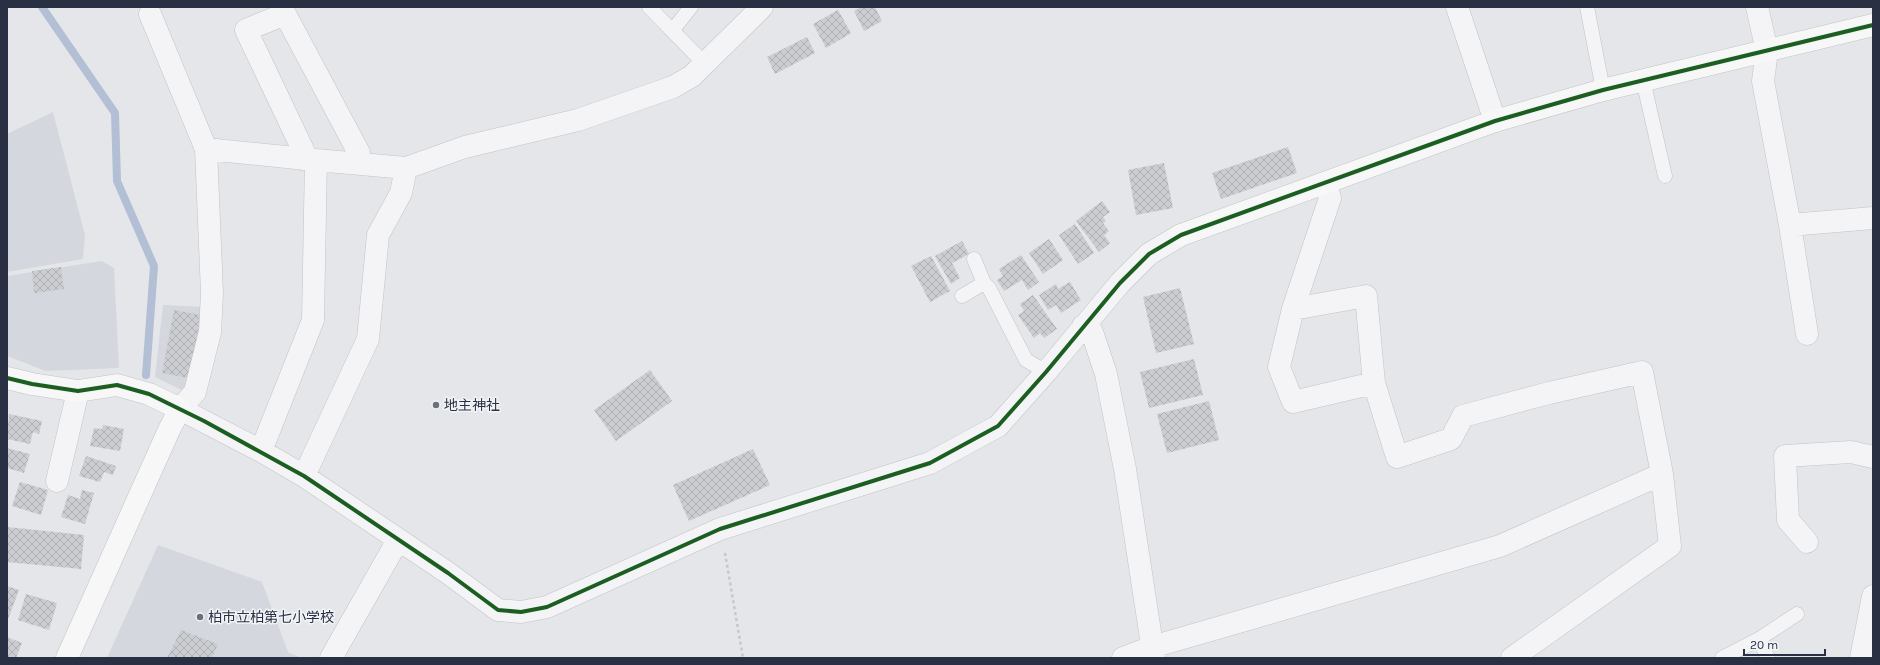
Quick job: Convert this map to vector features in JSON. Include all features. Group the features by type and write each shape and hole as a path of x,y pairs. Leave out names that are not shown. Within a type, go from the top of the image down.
{"street":[{"path":"206,149 406,168 465,147 578,120 673,87 692,76 762,7"},
{"path":"1457,7 1495,121"},
{"path":"1757,7 1767,51 1763,82 1790,225 1807,334"},
{"path":"67,658 169,430 180,409 195,392 210,332 212,293 206,149 150,14"},
{"path":"261,451 313,320 309,159 303,150 246,30 285,14 359,153 358,164"},
{"path":"7,378 32,384 78,391 116,385 149,394 261,451 304,476 448,573 498,610 521,612 547,607 720,529 930,463 998,426 1046,372 1082,326 1120,282 1149,254 1181,235 1495,121 1603,90 1873,25"},
{"path":"304,476 368,339 378,235 401,193 406,168"},
{"path":"1325,182 1330,198 1293,309 1279,367 1293,402 1374,383"},
{"path":"1790,225 1873,218"},
{"path":"1293,309 1366,296 1374,383 1397,457 1451,439 1463,416 1549,393 1642,372 1662,474 1670,546 1512,658"},
{"path":"1082,326 1092,332 1106,374 1125,469 1153,653"},
{"path":"57,481 78,391"},
{"path":"1807,542 1788,520 1785,456 1852,452 1873,457"},
{"path":"1123,658 1153,653 1500,546 1662,474"},
{"path":"331,658 398,540"},
{"path":"1861,658 1873,596"}],"lane":[{"path":"649,7 699,58 706,62"},
{"path":"672,31 691,7"},
{"path":"1587,7 1603,90"},
{"path":"1643,80 1665,176"},
{"path":"974,259 984,283 989,288 1026,360 1046,372"},
{"path":"962,296 984,283"},
{"path":"1722,658 1759,639 1797,614"},
{"path":"1759,639 1768,658"}],"path":[{"path":"720,529 743,658"}],"shaded area":[{"path":"53,112 85,235 83,259 7,272 7,134"},
{"path":"102,261 114,268 119,368 46,371 7,356 7,276"},
{"path":"163,305 205,307 186,392 155,377"},
{"name":"柏市立柏第七小学校","path":"158,545 262,582 288,652 301,658 107,658"}],"building":[{"path":"861,7 875,7 882,21 864,31 854,11"},
{"path":"838,10 851,33 826,48 813,24"},
{"path":"807,37 815,53 775,74 767,57"},
{"path":"1288,147 1297,173 1221,199 1212,173"},
{"path":"1164,163 1173,208 1136,215 1128,170"},
{"path":"1102,201 1110,212 1103,217 1106,221 1103,223 1109,231 1104,235 1110,243 1099,252 1076,221"},
{"path":"1075,224 1094,253 1078,264 1059,235"},
{"path":"1049,239 1063,260 1043,274 1029,253"},
{"path":"962,241 969,254 952,263 960,278 951,284 935,256"},
{"path":"1021,255 1039,282 1028,290 1022,280 1004,291 997,280 1003,276 999,269"},
{"path":"931,256 950,291 930,302 911,266"},
{"path":"61,267 64,289 34,293 32,271"},
{"path":"1070,282 1081,300 1061,313 1056,305 1048,310 1039,295 1056,284 1058,289"},
{"path":"1180,288 1194,344 1156,353 1143,297"},
{"path":"1033,295 1057,329 1044,338 1040,333 1034,338 1018,315 1024,311 1020,304"},
{"path":"174,310 201,315 189,378 162,373"},
{"path":"1194,359 1203,395 1149,408 1140,372"},
{"path":"650,370 672,401 616,441 594,410"},
{"path":"1209,401 1219,440 1167,453 1157,414"},
{"path":"9,414 42,421 39,434 33,432 30,444 7,439"},
{"path":"103,425 124,429 120,451 90,446 94,428 102,429"},
{"path":"7,448 30,454 24,473 7,468"},
{"path":"753,449 770,485 689,521 673,485"},
{"path":"86,456 116,466 113,475 104,472 100,482 79,476"},
{"path":"20,482 48,490 41,515 12,506"},
{"path":"82,490 94,493 85,524 61,517 68,495 80,499"},
{"path":"7,527 84,535 81,569 7,562"},
{"path":"7,586 19,590 7,622"},
{"path":"26,594 57,603 49,630 18,620"},
{"path":"181,630 218,644 212,658 167,658"},
{"path":"7,637 22,643 16,658 7,658"}],"waterway":[{"path":"42,7 115,113 117,181 154,266 146,375"}],"cycle path":[{"path":"7,378 32,384 78,391 117,385 149,394 204,421 304,476 448,573 498,610 521,612 547,607 720,529 930,463 998,426 1046,372 1120,283 1149,254 1181,235 1495,121 1603,90 1873,25"}],"place":[{"name":"地主神社","path":"436,405"},
{"name":"柏市立柏第七小学校","path":"200,617"}]}
